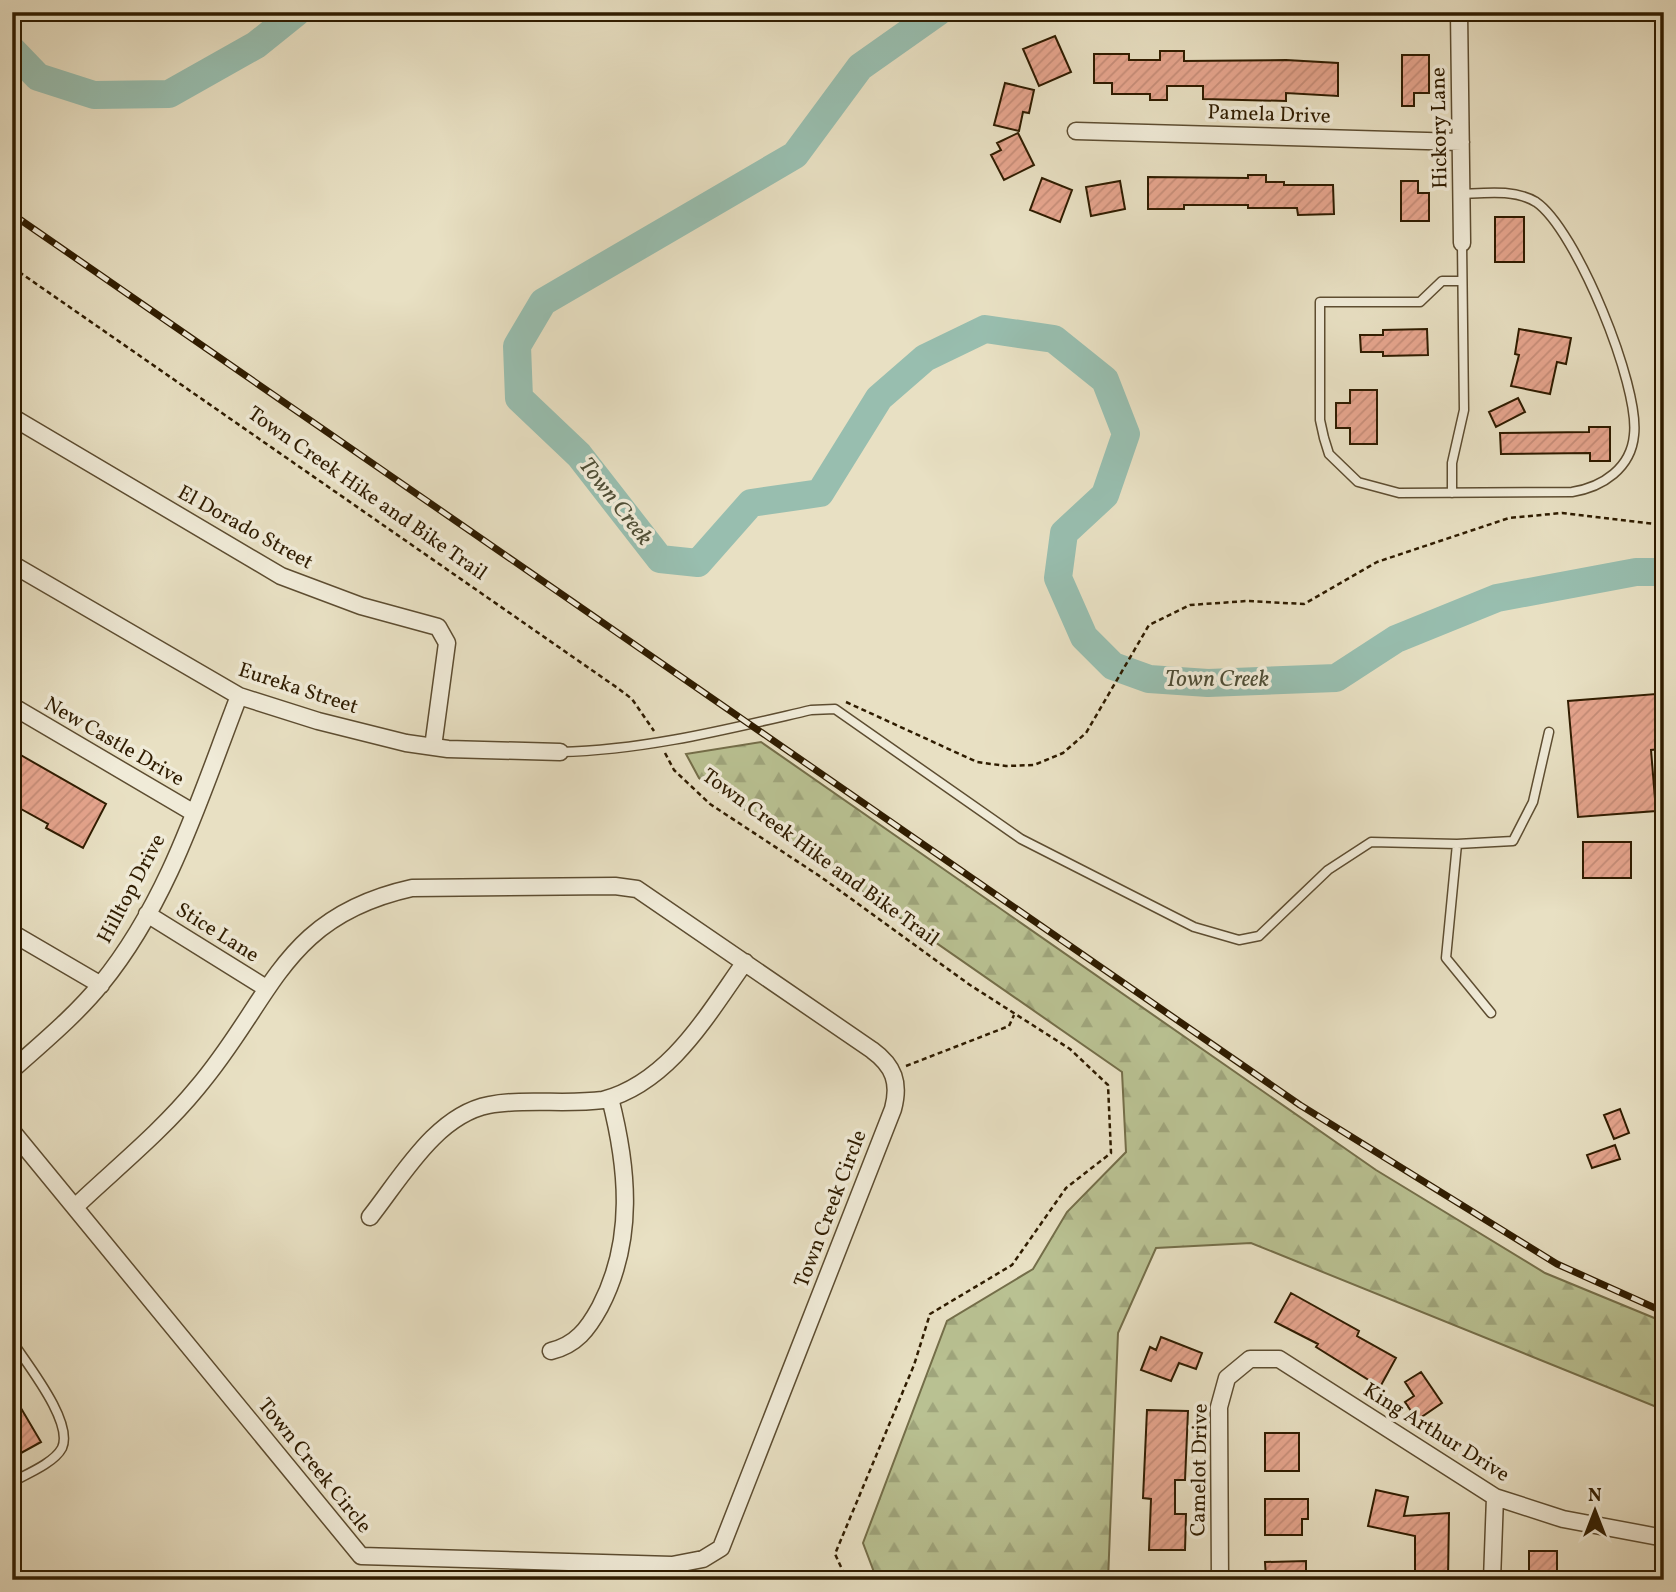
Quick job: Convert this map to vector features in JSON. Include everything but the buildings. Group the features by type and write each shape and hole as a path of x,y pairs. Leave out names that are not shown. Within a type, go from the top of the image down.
{"street":[{"name":"Hickory Lane","path":"1460,12 1462,243"},
{"name":"Pamela Drive","path":"1076,131 1461,142"},
{"name":"El Dorado Street","path":"12,416 281,576 361,606 438,627 447,643 433,747"},
{"name":"Eureka Street","path":"12,565 239,695 318,721 433,747 560,752"},
{"name":"Hilltop Drive","path":"12,1070 101,985 147,914 177,856 239,695"},
{"name":"New Castle Drive","path":"12,706 194,813"},
{"path":"75,1207 198,1088 266,988 296,950 337,915 383,895 439,886 627,887 649,896 745,962 872,1050 893,1071"},
{"name":"Stice Lane","path":"147,914 266,988"},
{"path":"12,933 101,985"},
{"path":"370,1217 421,1152 454,1121 469,1111 511,1103 584,1102 610,1098 647,1079 676,1054 745,962"},
{"name":"Town Creek Circle","path":"12,1131 361,1556 672,1564 691,1562 712,1555 720,1548 725,1537 893,1109 897,1084 893,1071"},
{"path":"551,1351 568,1346 590,1324 607,1293 621,1251 625,1180 610,1098"},
{"name":"Camelot Drive","path":"1220,1580 1219,1406 1227,1378 1250,1359 1279,1359"},
{"name":"King Arthur Drive","path":"1279,1359 1495,1497 1563,1519 1664,1538"},
{"path":"1492,1580 1495,1497"}],"lane":[{"path":"1462,194 1525,197 1549,213 1585,274 1610,326 1630,404 1634,435 1630,452 1610,478 1585,490 1452,493 1379,489 1358,482 1329,454 1321,420 1321,302 1420,302 1442,281 1462,281"},
{"path":"1452,493 1452,464 1464,410 1462,243"},
{"path":"560,752 610,750 659,743 811,710 835,709 1021,839 1194,927 1239,940 1259,936 1328,870 1371,842 1457,844 1513,841 1533,802 1549,732"},
{"path":"1457,844 1446,958 1491,1013"},
{"path":"12,1341 55,1407 63,1439 59,1451 12,1482"}],"path":[{"name":"Town Creek Hike and Bike Trail","path":"12,267 619,689 652,725 674,770 710,804 821,877 970,985 1070,1049 1108,1084 1111,1153 1066,1188 1012,1265 930,1314 914,1366 835,1554 847,1580"},
{"path":"840,700 977,762 1006,766 1034,765 1063,753 1086,733 1149,625 1190,605 1247,601 1304,604 1377,562 1509,518 1562,513 1655,524 1664,521"},
{"path":"893,1071 1009,1026 1014,1014"}],"green space":[{"path":"761,742 1376,1170 1545,1273 1664,1322 1664,1410 1251,1243 1156,1248 1118,1333 1108,1580 877,1580 863,1543 947,1321 1033,1269 1067,1212 1126,1152 1122,1072 699,778 686,754"}],"waterway":[{"name":"Town Creek","path":"12,50 38,77 94,95 169,94 256,45 297,12"},
{"name":"Town Creek","path":"938,12 860,67 795,155 543,302 517,346 519,398 579,455 660,559 698,563 751,503 820,493 879,398 925,358 985,329 1054,339 1105,380 1126,434 1105,495 1064,533 1058,578 1084,637 1113,666 1149,679 1208,683 1336,678 1396,639 1497,598 1636,572 1664,572"}],"railway":[{"path":"12,214 1300,1105 1557,1264 1664,1312"}]}
